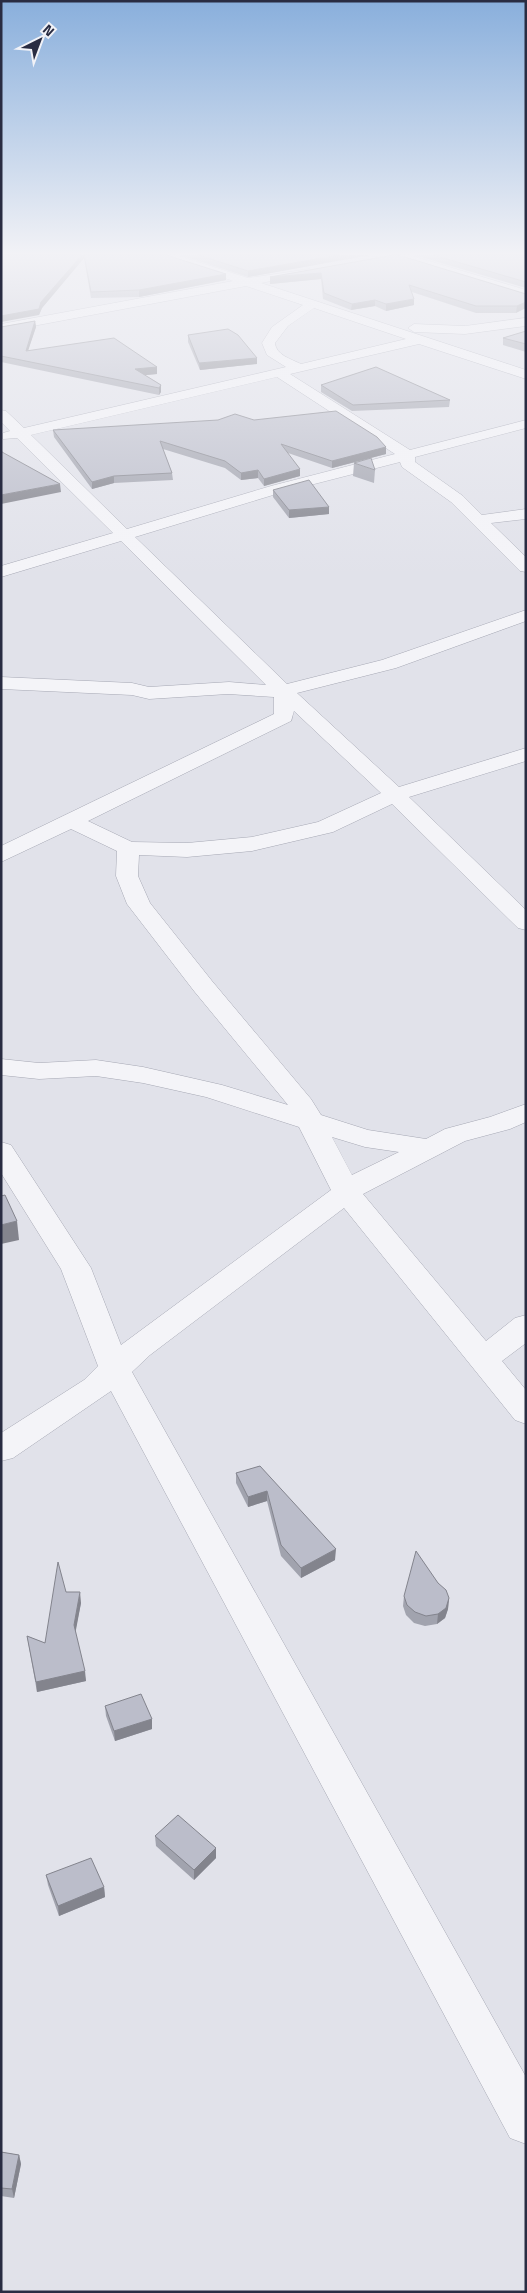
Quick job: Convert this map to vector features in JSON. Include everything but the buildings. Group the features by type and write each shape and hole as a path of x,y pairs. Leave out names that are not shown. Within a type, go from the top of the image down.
{"street":[{"path":"288,362 299,368"},
{"path":"1,437 325,362"},
{"path":"486,362 526,375"},
{"path":"279,372 408,455"},
{"path":"1,414 283,691 395,795 526,923"},
{"path":"1,572 278,489 526,424"},
{"path":"504,430 526,434"},
{"path":"408,455 407,464 457,499 526,567"},
{"path":"478,520 526,514"},
{"path":"1,684 132,689 149,693 229,688 283,691 389,664 526,615"},
{"path":"1,855 284,717 283,691"},
{"path":"71,821 128,848 187,850 252,844 325,827 395,795 526,754"},
{"path":"128,848 127,876 139,904 203,986 283,1079 302,1105 346,1192 526,1412"},
{"path":"1,1067 39,1071 96,1068 143,1075 213,1091 364,1138 430,1148"},
{"path":"1,1449 95,1388 139,1348 359,1182 455,1135 500,1122 526,1112"},
{"path":"1,1151 15,1198 76,1268 115,1369 526,2122"},
{"path":"483,1360 526,1326"}]}
